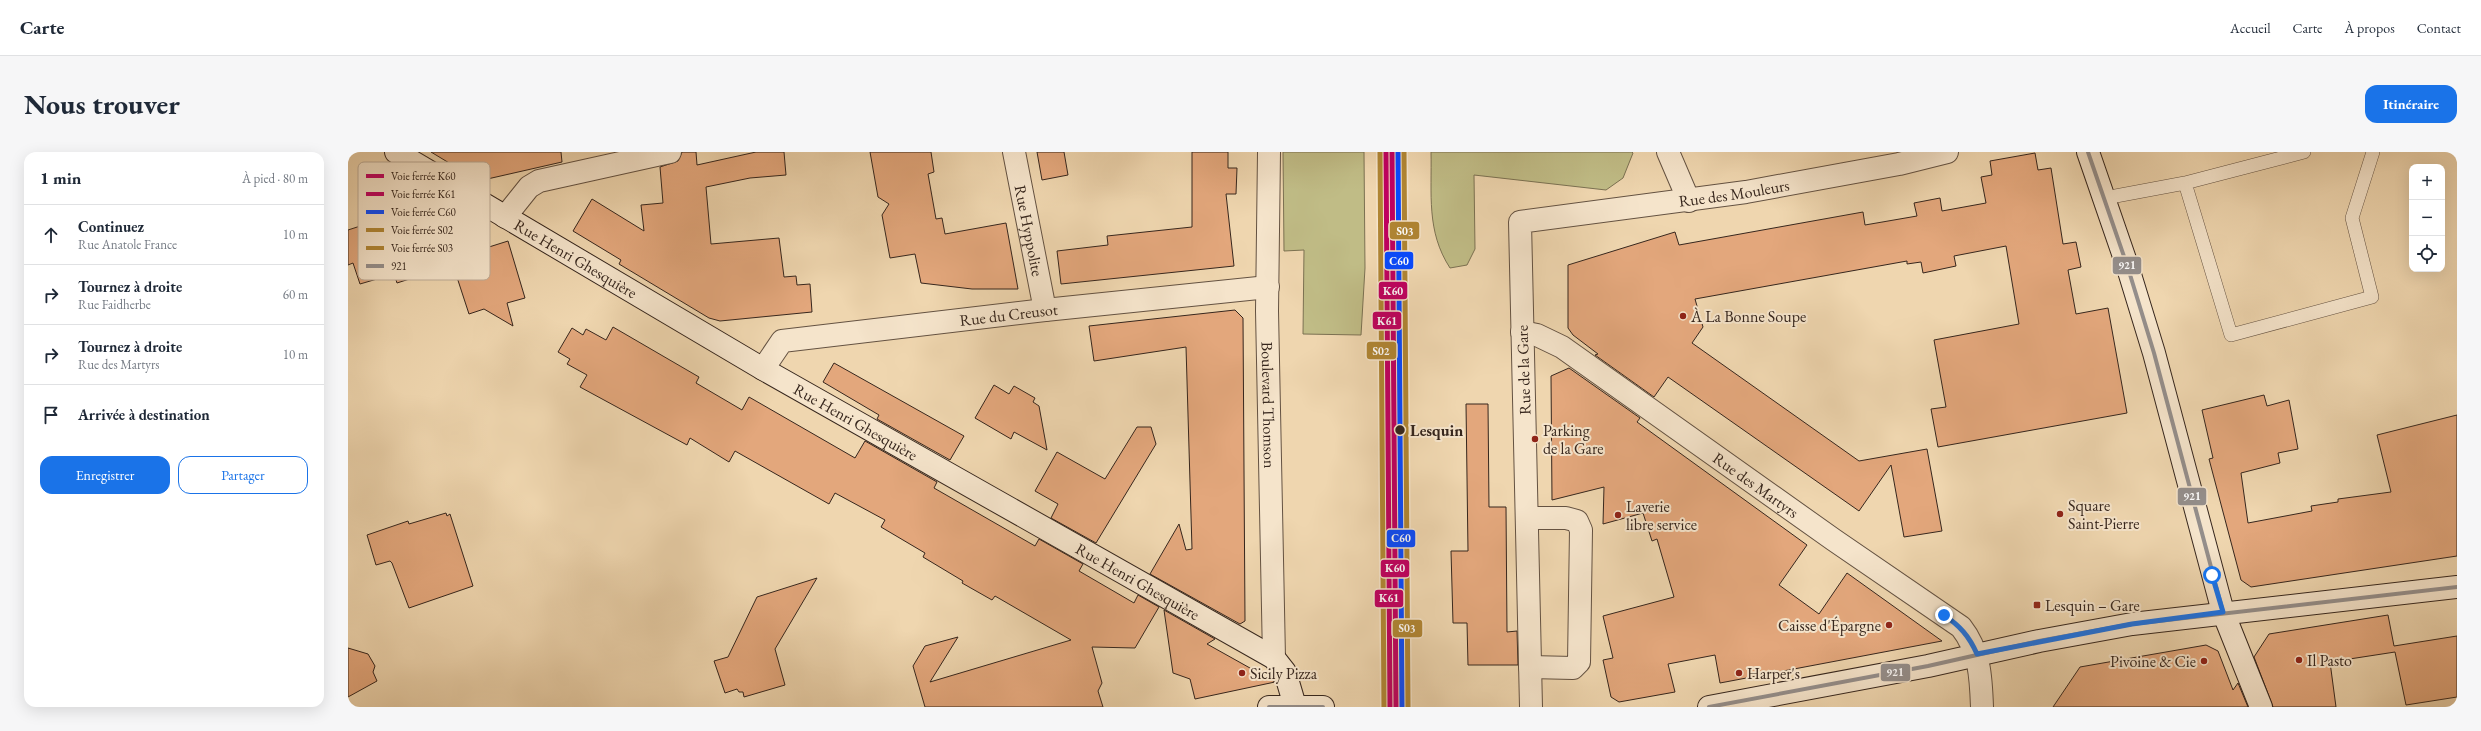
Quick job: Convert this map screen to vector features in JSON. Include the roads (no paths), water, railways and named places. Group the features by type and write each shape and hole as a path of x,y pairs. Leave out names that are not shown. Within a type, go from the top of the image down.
{"street":[{"name":"Rue Henri Ghesquière","path":"396,152 413,162"},
{"path":"505,217 529,187 539,181 670,152"},
{"name":"Rue Hyppolite","path":"1014,152 1045,310"},
{"name":"Boulevard Thomson","path":"1269,152 1268,286 1274,658"},
{"path":"1668,152 1690,201"},
{"name":"Rue des Mouleurs","path":"1520,222 1690,201 1810,181 1919,160 1947,152"},
{"path":"2088,152 2105,198 2154,353 2223,612 2261,707"},
{"name":"Rue Henri Ghesquière","path":"490,208 763,369 1274,658 1285,672 1296,706"},
{"name":"Rue de la Gare","path":"1520,222 1531,707"},
{"name":"Rue du Creusot","path":"763,369 782,341 1045,310 1268,286"},
{"name":"Rue des Martyrs","path":"1522,332 1537,335 1562,347 1834,540 1950,619 1966,633 1977,654 1982,685 1982,707"},
{"path":"1527,518 1576,521 1581,530 1579,662 1573,668 1530,667"},
{"path":"1709,707 1928,666 1977,654 2111,628 2223,612 2388,597 2457,587"},
{"path":"1269,707 1323,707"}],"lane":[{"path":"2105,198 2185,183 2304,152"},
{"path":"2185,183 2231,335 2372,297 2352,218 2373,152"}],"rail line":[{"name":"S02","path":"1380,152 1384,707"},
{"name":"K61","path":"1386,152 1390,707"},
{"name":"K60","path":"1392,152 1396,707"},
{"name":"C60","path":"1398,152 1402,707"},
{"name":"S03","path":"1404,152 1408,707"}],"place":[{"name":"À La Bonne Soupe","path":"1683,316"},
{"name":"Lesquin","path":"1400,430"},
{"name":"Parking de la Gare","path":"1535,439"},
{"name":"Square Saint-Pierre","path":"2060,514"},
{"name":"Laverie libre service","path":"1618,515"},
{"name":"Lesquin – Gare","path":"2037,605"},
{"name":"Caisse d'Épargne","path":"1889,625"},
{"name":"Il Pasto","path":"2299,660"},
{"name":"Pivoine & Cie","path":"2204,661"},
{"name":"Sicily Pizza","path":"1242,673"},
{"name":"Harper's","path":"1739,673"}]}
